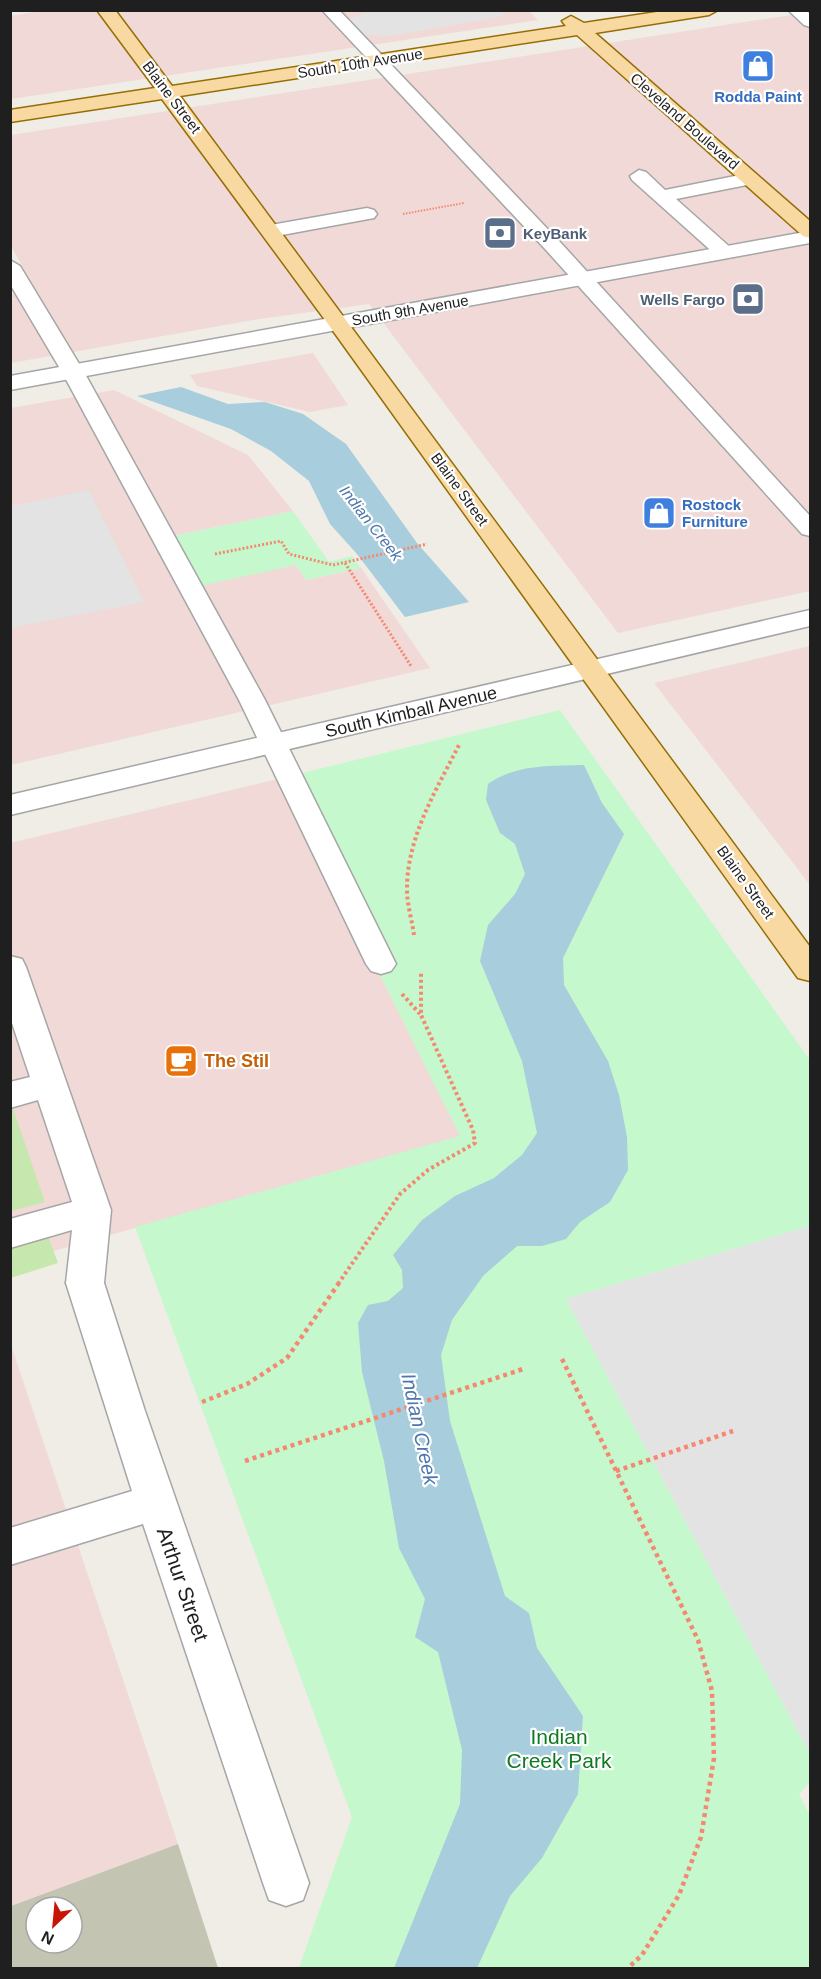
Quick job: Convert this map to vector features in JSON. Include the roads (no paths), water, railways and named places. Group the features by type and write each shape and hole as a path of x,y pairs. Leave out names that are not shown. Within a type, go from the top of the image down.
{"main road":[{"name":"Blaine Street","path":"106,10 339,323 810,970"},
{"name":"Cleveland Boulevard","path":"559,10 810,232"},
{"name":"South 10th Avenue","path":"10,116 709,10"}],"street":[{"name":"South 9th Avenue","path":"10,383 810,237"},
{"name":"South Kimball Avenue","path":"10,805 810,618"},
{"path":"10,967 21,1031 50,1084 93,1210 10,1234"},
{"path":"10,1095 50,1084"},
{"name":"Arthur Street","path":"93,1210 85,1282 156,1502 286,1883"},
{"path":"10,1547 156,1502"}],"lane":[{"path":"330,10 380,60 553,246 810,529"},
{"path":"796,10 810,22"},
{"path":"639,176 724,252"},
{"path":"662,196 750,179"},
{"path":"271,231 367,214"},
{"path":"10,266 73,372 252,700 381,964"}],"water":[{"name":"Indian Creek","path":"181,387 228,404 265,402 303,414 346,444 417,543 469,602 405,617 357,554 330,524 309,481 271,451 231,429 137,396"},
{"name":"Indian Creek","path":"584,765 602,803 624,834 563,958 564,985 608,1061 619,1095 627,1137 628,1170 610,1202 580,1222 566,1239 542,1246 517,1246 483,1276 452,1320 441,1355 450,1421 505,1596 529,1613 537,1648 583,1716 578,1794 542,1858 510,1896 477,1968 394,1968 460,1804 462,1750 438,1652 415,1637 425,1599 399,1548 384,1461 362,1372 358,1323 368,1305 388,1301 403,1288 402,1270 393,1255 422,1220 455,1196 494,1178 522,1155 537,1133 522,1061 480,961 488,925 515,894 525,874 515,844 500,833 486,800 488,784 499,777 522,769"}],"place":[{"name":"Rodda Paint","path":"758,66"},
{"name":"KeyBank","path":"500,233"},
{"name":"Wells Fargo","path":"748,299"},
{"name":"Rostock Furniture","path":"659,513"},
{"name":"The Stil","path":"181,1061"}],"park label":[{"name":"Indian Creek Park","path":"559,1748"}]}
